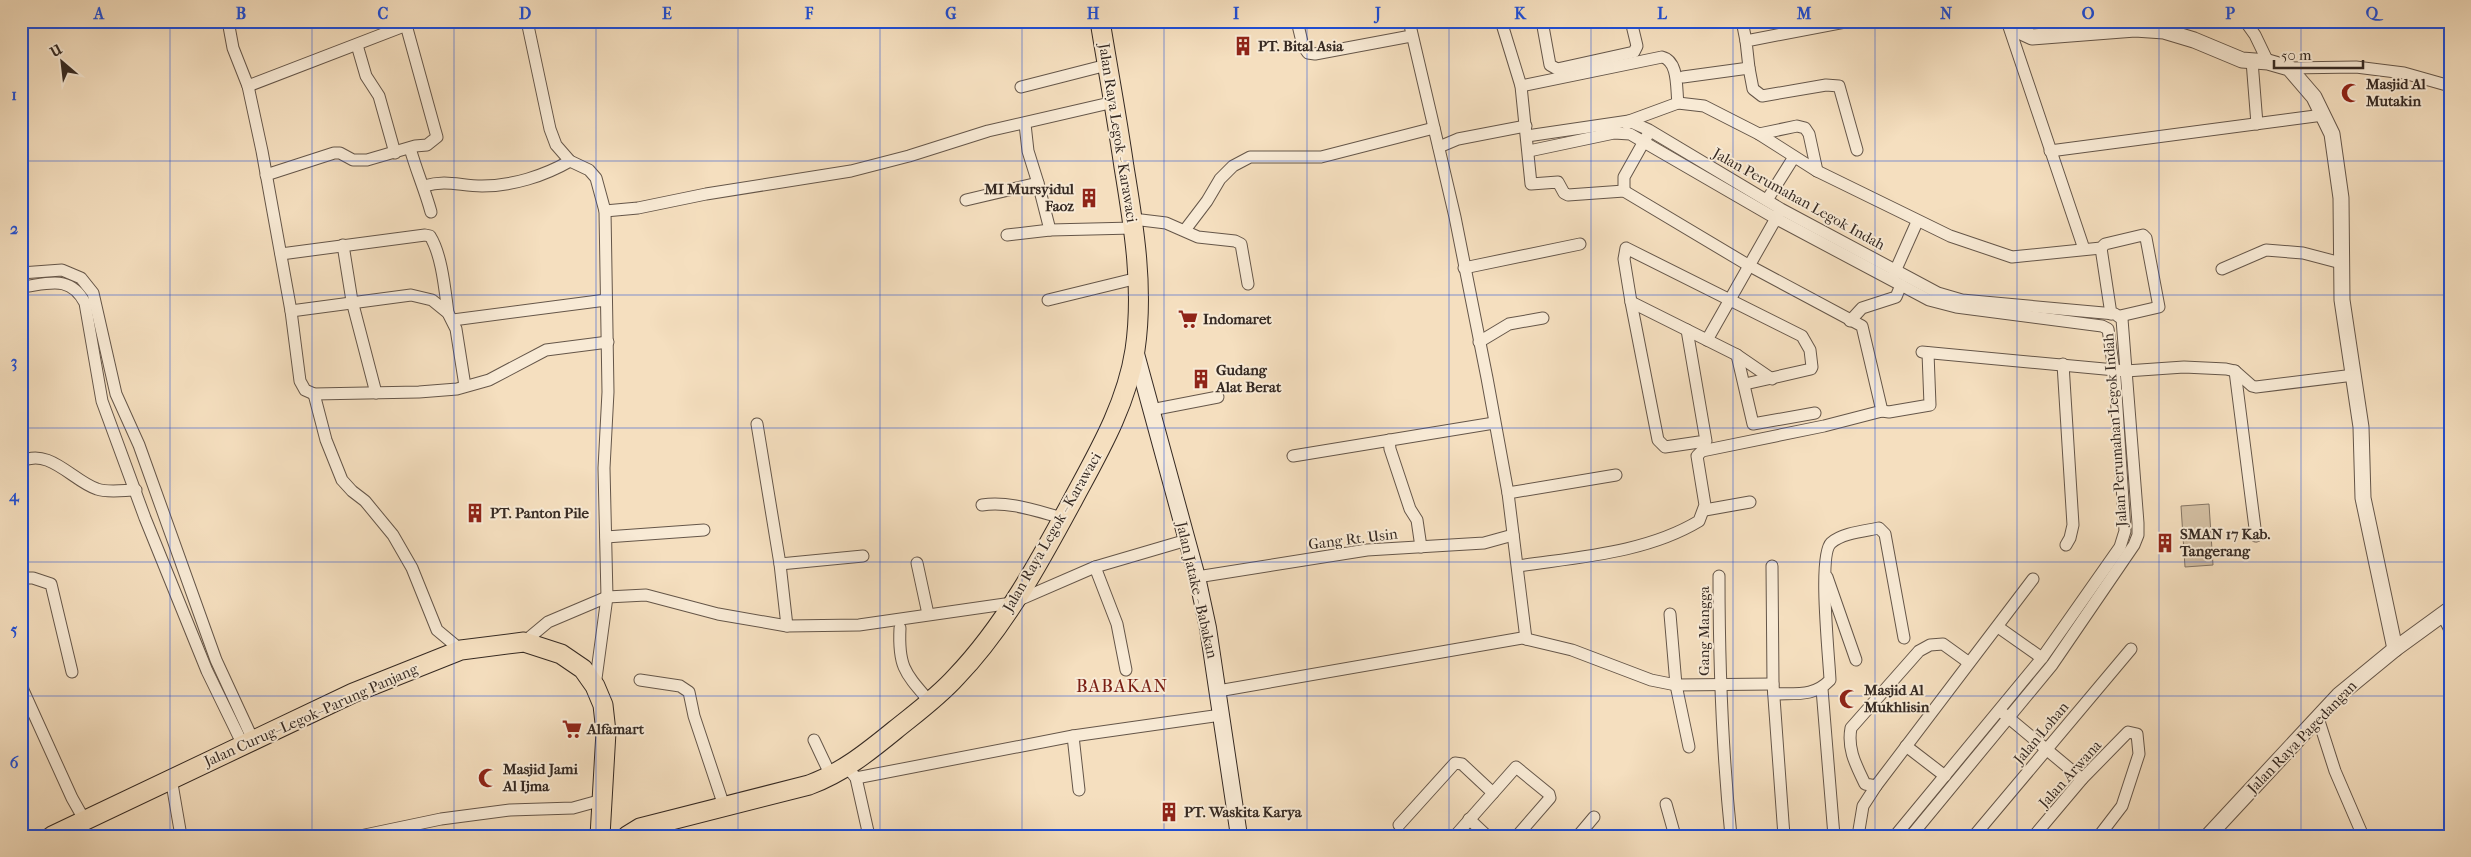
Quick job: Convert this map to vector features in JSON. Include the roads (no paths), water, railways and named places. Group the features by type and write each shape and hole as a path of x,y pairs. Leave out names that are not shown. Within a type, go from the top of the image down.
{"main road":[{"name":"Jalan Raya Legok - Karawaci","path":"633,832 724,806 809,785 831,776 852,773 956,677 986,641 1012,603 1063,518 1107,436 1126,390 1135,348 1138,278 1133,224 1100,21"},
{"name":"Jalan Jatake - Babakan","path":"1135,348 1197,577 1208,628 1238,836"},
{"name":"Jalan Curug–Legok–Parung Panjang","path":"52,836 353,693 461,650 477,646 524,642 561,654 583,669 595,686 603,705 606,732 601,829"},
{"path":"601,829 633,832"}],"street":[{"path":"228,21 233,48 248,86 281,254 300,381 305,390 314,394 419,392 465,386 489,380 546,350 608,342"},
{"path":"527,21 550,129 556,145 570,161 589,170 596,178 605,211 608,342 604,468 607,597 595,686"},
{"path":"1297,21 1303,46 1308,53 1411,36"},
{"path":"1409,21 1455,217 1508,493 1526,639"},
{"path":"1501,21 1521,86 1532,184 1558,182 1562,185 1564,193 1568,195 1624,191 1748,265 1862,326 1865,330 1882,411"},
{"path":"1556,21 1542,23 1550,65 1557,69 1634,52 1637,46 1631,21"},
{"path":"1742,21 1753,90 1762,96 1826,85 1839,86 1857,150"},
{"path":"2007,21 2032,37 2082,27 2135,28 2164,31 2194,40 2242,60 2289,68 2356,67 2404,73 2450,86"},
{"path":"2007,21 2084,249"},
{"path":"2245,21 2255,35 2260,62 2257,124"},
{"path":"1746,41 1845,22"},
{"path":"248,86 412,23 437,137 427,145 410,148 379,158 353,160 340,153 334,153 266,175"},
{"path":"357,44 366,76 379,96 395,153"},
{"path":"1521,86 1662,57 1668,59 1673,64 1678,104"},
{"path":"1021,87 1107,64"},
{"path":"1683,78 1749,68"},
{"path":"2289,68 2307,87 2332,134 2340,198 2342,300 2361,427 2363,498 2395,649"},
{"path":"605,211 638,208 706,194 851,171 909,156 988,131 1114,102"},
{"path":"1528,150 1629,121 1678,104 1704,106 1759,134 1817,171 1917,222 1950,236 2012,256 2101,248 2105,244 2143,235 2146,238 2159,307 2115,315 2101,248"},
{"path":"2050,150 2323,115"},
{"path":"1438,147 1458,139 1527,131 1623,132 1629,121"},
{"name":"Jalan Perumahan Legok Indah","path":"1629,121 1650,130 1767,200 1778,213"},
{"path":"1025,124 1028,151 1050,230"},
{"path":"1759,134 1796,126 1805,128 1810,134 1817,171"},
{"path":"1185,230 1208,201 1220,179 1233,166 1250,157 1321,158 1434,128"},
{"path":"1624,191 1624,177 1650,130"},
{"name":"Jalan Perumahan Legok Indah","path":"1623,132 1778,213 1896,278 1929,300 1956,307 2106,326 2110,332 2125,531 2120,547 2042,658 1895,836"},
{"path":"410,148 431,212"},
{"path":"1767,200 1794,157"},
{"path":"424,186 439,181 480,186 535,177 552,171 570,161"},
{"path":"966,200 1038,183"},
{"path":"1706,340 1778,213"},
{"path":"1850,321 1862,308 1896,297 1896,278 1917,222"},
{"path":"1008,235 1050,230 1166,223 1198,237 1235,241 1241,244 1248,284"},
{"path":"281,254 411,235 430,236 443,280 450,317 456,329 465,386"},
{"path":"1464,268 1580,244"},
{"path":"343,245 352,301 376,393"},
{"path":"1687,330 1706,441 1665,447 1658,440 1631,302 1624,259 1626,248 1802,336 1808,346 1812,367 1810,369 1745,384"},
{"path":"2222,268 2256,252 2266,250 2304,253 2341,263"},
{"path":"21,273 62,270 81,278 102,401 145,518 208,671 248,742"},
{"path":"1048,300 1138,278"},
{"name":"Jalan Perumahan Legok Indah","path":"1896,278 1938,294 1962,300 2115,315 2122,319 2138,535 2134,545 2052,665 1911,836"},
{"path":"21,287 64,283 83,288 97,304 116,394 139,445 216,660 248,742"},
{"path":"291,311 352,301 411,295 432,300 450,317 606,300"},
{"path":"1631,302 1738,355 1772,379"},
{"path":"1479,342 1509,324 1543,318"},
{"path":"1518,566 1639,545 1699,521 1704,510 1697,456 1702,451 1882,411 1890,412 1930,405 1925,352 2126,370 2184,367 2226,368 2235,371 2252,386 2256,387 2354,375"},
{"path":"1738,355 1754,424 1815,413"},
{"path":"2063,364 2073,525 2066,545"},
{"path":"2235,371 2256,536"},
{"path":"102,401 116,394"},
{"path":"314,394 326,440 342,480 374,512 392,535 412,568 437,630 461,650"},
{"path":"1151,410 1218,397"},
{"path":"757,424 780,564 787,626"},
{"path":"1293,456 1494,424"},
{"path":"1389,440 1390,449 1410,509 1417,520 1421,546"},
{"path":"21,462 27,458 37,458 52,462 98,490 136,490"},
{"path":"1508,493 1616,475"},
{"path":"1704,510 1750,502"},
{"path":"982,505 998,503 1020,506 1063,518"},
{"path":"145,518 160,507"},
{"path":"1218,691 1486,642 1526,639 1572,650 1651,680 1676,685 1813,692 1822,689 1830,680 1824,571 1826,550 1836,540 1879,528 1885,534 1904,638"},
{"path":"606,537 704,530"},
{"name":"Gang Rt. Usin","path":"1197,577 1367,550 1484,542 1513,535"},
{"path":"524,642 548,622 607,597 646,595 718,614 787,626 859,625 1012,603 1096,567 1187,540"},
{"path":"780,564 863,556"},
{"path":"917,563 928,614"},
{"path":"1772,566 1773,689 1784,836"},
{"path":"1096,567 1117,624 1126,670"},
{"path":"1824,571 1856,660"},
{"name":"Gang Mangga","path":"1719,576 1723,754 1732,836"},
{"path":"21,578 33,578 51,584 72,672"},
{"path":"1858,836 1863,806 1876,786 1968,662 1998,627 2033,579"},
{"path":"2446,612 2450,630"},
{"name":"Jalan Raya Pagedangan","path":"2208,836 2339,695 2395,649 2446,612"},
{"path":"1670,614 1676,685 1689,747"},
{"path":"1998,627 2042,658"},
{"path":"900,628 900,656 903,667 930,702"},
{"path":"1876,786 1865,784 1851,753 1848,740 1851,728 1919,651 1930,645 1943,644 1968,662"},
{"name":"Jalan Lohan","path":"1974,836 2131,649"},
{"path":"21,679 24,690 72,798 85,821"},
{"path":"640,680 680,686 689,692 694,716 724,806"},
{"path":"1822,689 1834,836"},
{"path":"1999,710 2082,779"},
{"path":"868,836 852,773 1073,736 1221,715"},
{"path":"2318,718 2335,771 2363,836"},
{"name":"Jalan Arwana","path":"2034,836 2082,779 2128,732 2137,734 2139,754 2122,806 2099,836"},
{"path":"1073,736 1079,790"},
{"path":"814,740 831,776"},
{"path":"1906,746 1945,776"},
{"path":"1399,826 1455,763 1462,764 1492,793"},
{"path":"1456,836 1516,767 1549,794 1550,798 1517,836"},
{"path":"171,778 181,836"},
{"path":"364,835 441,819 510,810 573,808 602,800"},
{"path":"1666,804 1675,836"},
{"path":"1578,836 1594,818"},
{"path":"1469,819 1487,836"}],"place":[{"name":"PT. Bital Asia","path":"1243,46"},
{"name":"Masjid Al Mutakin","path":"2351,93"},
{"name":"MI Mursyidul Faoz","path":"1089,198"},
{"name":"Indomaret","path":"1188,319"},
{"name":"Gudang Alat Berat","path":"1201,379"},
{"name":"PT. Panton Pile","path":"475,513"},
{"name":"SMAN 17 Kab. Tangerang","path":"2165,543"},
{"name":"Masjid Al Mukhlisin","path":"1849,699"},
{"name":"Alfamart","path":"572,729"},
{"name":"Masjid Jami Al Ijma","path":"488,778"},
{"name":"PT. Waskita Karya","path":"1169,812"}],"district":[{"name":"BABAKAN","path":"1122,686"}]}
